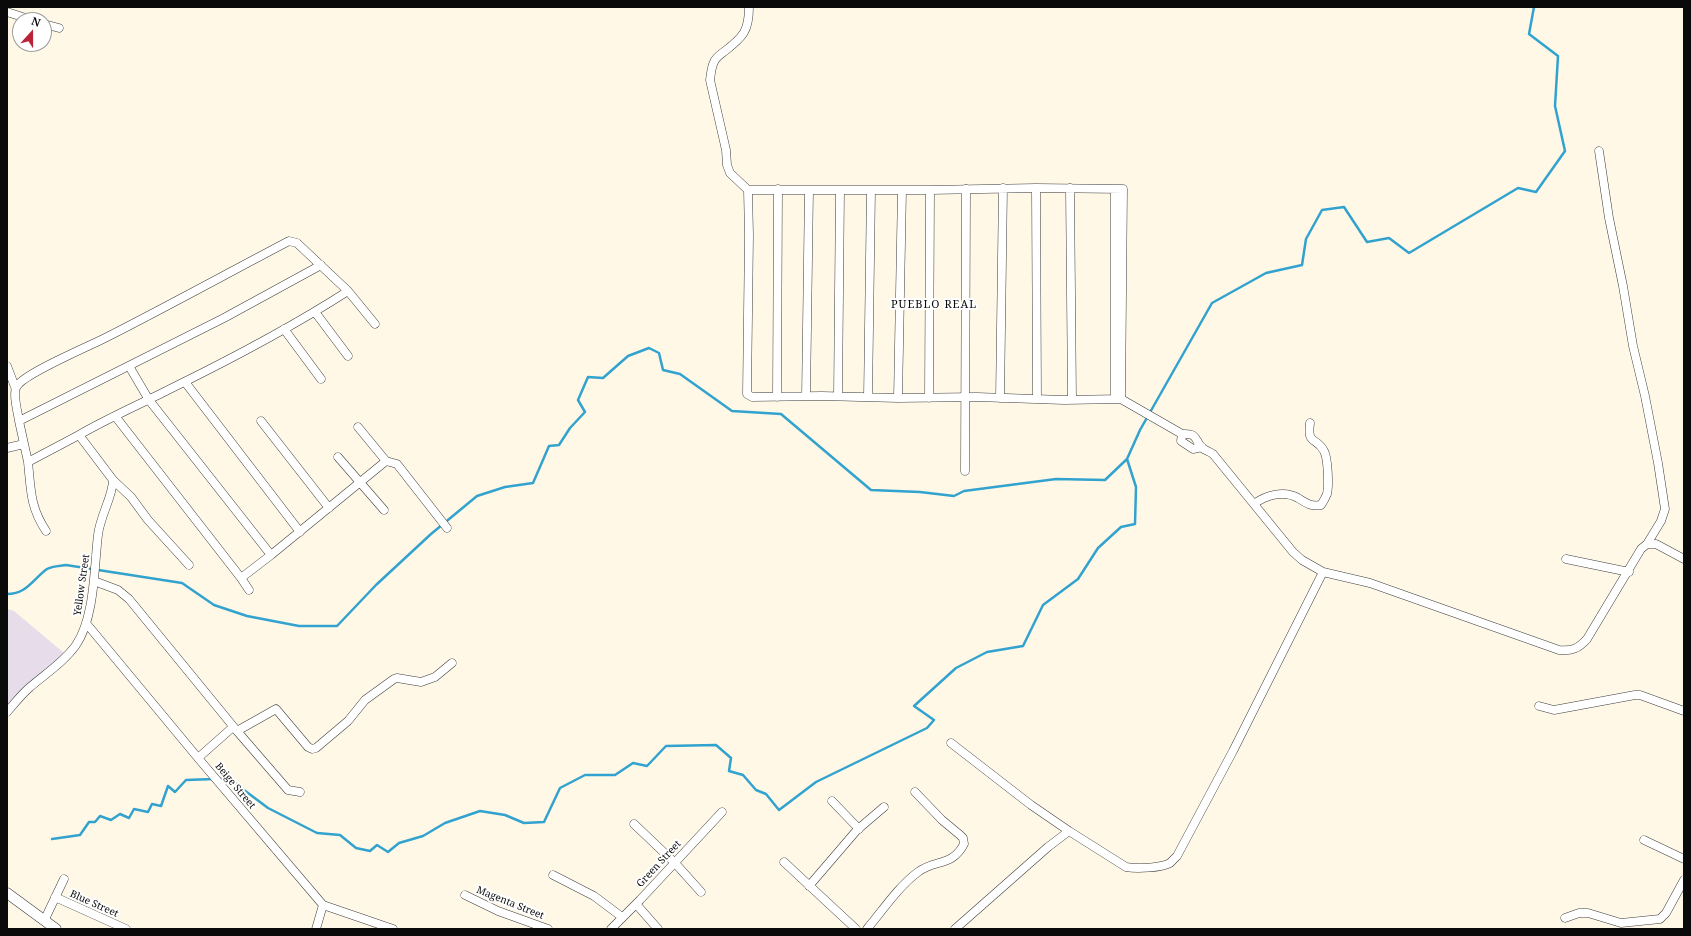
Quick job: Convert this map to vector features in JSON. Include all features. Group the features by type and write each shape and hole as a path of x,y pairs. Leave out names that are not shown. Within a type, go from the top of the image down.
{"street":[{"path":"749,7 748,24 745,33 740,40 719,55 714,61 711,69 710,80 726,150 726,165 730,173 748,190 930,190 1003,188 1123,189 1118,399"},
{"path":"52,26 59,28"},
{"path":"748,190 749,235 747,394 752,397 838,396 1072,400 1118,399 1182,434 1189,433 1198,439 1202,447 1214,454 1293,552 1302,560 1323,572 1370,583 1559,650 1571,651 1579,647 1587,639 1629,572 1641,549 1647,544 1660,520 1664,509 1653,441 1610,225 1599,151"},
{"path":"1000,398 1003,188"},
{"path":"1036,188 1037,399"},
{"path":"1070,188 1072,400"},
{"path":"777,397 778,189"},
{"path":"965,471 966,189"},
{"path":"806,396 809,190"},
{"path":"838,396 840,190"},
{"path":"868,397 871,190"},
{"path":"898,398 902,190"},
{"path":"929,398 930,190"},
{"path":"16,387 33,374 108,337 289,241 294,241 321,265 348,292 375,324"},
{"path":"19,421 224,318 321,265"},
{"path":"28,462 99,423 149,400 284,329 348,292"},
{"path":"315,312 348,356"},
{"path":"284,329 322,379"},
{"path":"7,366 16,387 15,392 19,421 28,462 32,504 38,519 46,531"},
{"path":"129,366 149,400 272,556"},
{"path":"184,382 300,532"},
{"path":"115,416 241,578 248,590"},
{"path":"260,421 329,508"},
{"path":"1254,504 1261,499 1282,494 1290,495 1313,506 1320,505 1324,500 1327,492 1328,461 1323,450 1312,440 1309,434 1310,422"},
{"path":"358,427 386,461 397,464 446,528"},
{"path":"79,435 112,480 131,497 148,520 188,565"},
{"path":"7,448 24,444"},
{"path":"338,457 359,484 384,510"},
{"path":"241,578 272,556 386,461"},
{"name":"Yellow Street","path":"7,712 28,689 64,658 77,644 86,623 94,579 98,534 102,515 113,486 112,480"},
{"path":"1647,544 1656,544 1684,559"},
{"path":"1566,559 1629,572"},
{"path":"950,743 1031,806 1126,867 1161,866 1169,863 1177,856 1323,572"},
{"path":"94,579 118,590 129,599 235,729 288,790 300,792"},
{"name":"Beige Street","path":"86,623 323,905"},
{"path":"198,758 235,729 276,709 308,747 312,749 316,748 348,721 365,700 397,678 421,682 435,677 452,663"},
{"path":"1539,706 1554,710 1635,695 1684,711"},
{"path":"867,929 904,884 920,871 935,864 949,861 962,850 964,844 963,838 960,834 942,820 914,792"},
{"path":"832,801 859,829"},
{"path":"809,886 859,829 884,807"},
{"name":"Green Street","path":"610,929 636,904 722,812"},
{"path":"634,824 675,863 701,892"},
{"path":"955,929 1048,847 1069,831"},
{"path":"1644,840 1684,859"},
{"path":"784,862 856,929"},
{"path":"553,875 594,896 622,917"},
{"path":"44,921 64,879"},
{"path":"1565,918 1579,913 1588,913 1621,923 1660,919 1666,913 1684,880"},
{"path":"7,893 56,929"},
{"name":"Magenta Street","path":"465,895 498,911 548,929"},
{"name":"Blue Street","path":"55,897 126,929"},
{"path":"636,904 658,929"},
{"path":"316,929 323,905 393,929"}],"shaded area":[{"path":"7,609 14,611 64,653 7,710"}],"waterway":[{"path":"219,779 228,778 268,808 317,833 340,835 356,848 370,851 377,845 388,852 399,843 423,836 445,823 480,811 505,815 524,823 544,822 560,788 585,775 615,775 633,763 647,766 666,746 716,745 731,758 729,771 743,775 756,790 766,794 779,810 816,782 927,728 934,720 914,706 956,668 987,652 1023,646 1043,605 1078,579 1098,548 1121,527 1135,524 1136,487 1127,459 1140,430 1212,303 1266,273 1302,265 1306,239 1322,210 1344,207 1367,242 1389,238 1409,253 1518,188 1536,192 1565,151 1555,106 1558,56 1529,34 1534,7"},
{"path":"7,594 20,592 25,589 47,569 66,565 182,583 214,605 247,616 299,626 337,626 376,585 431,534 477,496 505,487 533,483 549,446 559,445 570,428 585,412 578,400 588,377 603,378 628,356 649,348 659,353 663,370 680,374 732,411 781,414 871,490 920,492 954,496 964,491 1056,479 1105,480 1127,459"},
{"path":"52,839 80,835 89,822 95,822 100,816 111,820 120,814 129,818 134,809 148,812 152,804 161,806 168,786 175,792 186,780 214,779"}],"district":[{"name":"PUEBLO REAL","path":"934,305"}]}
